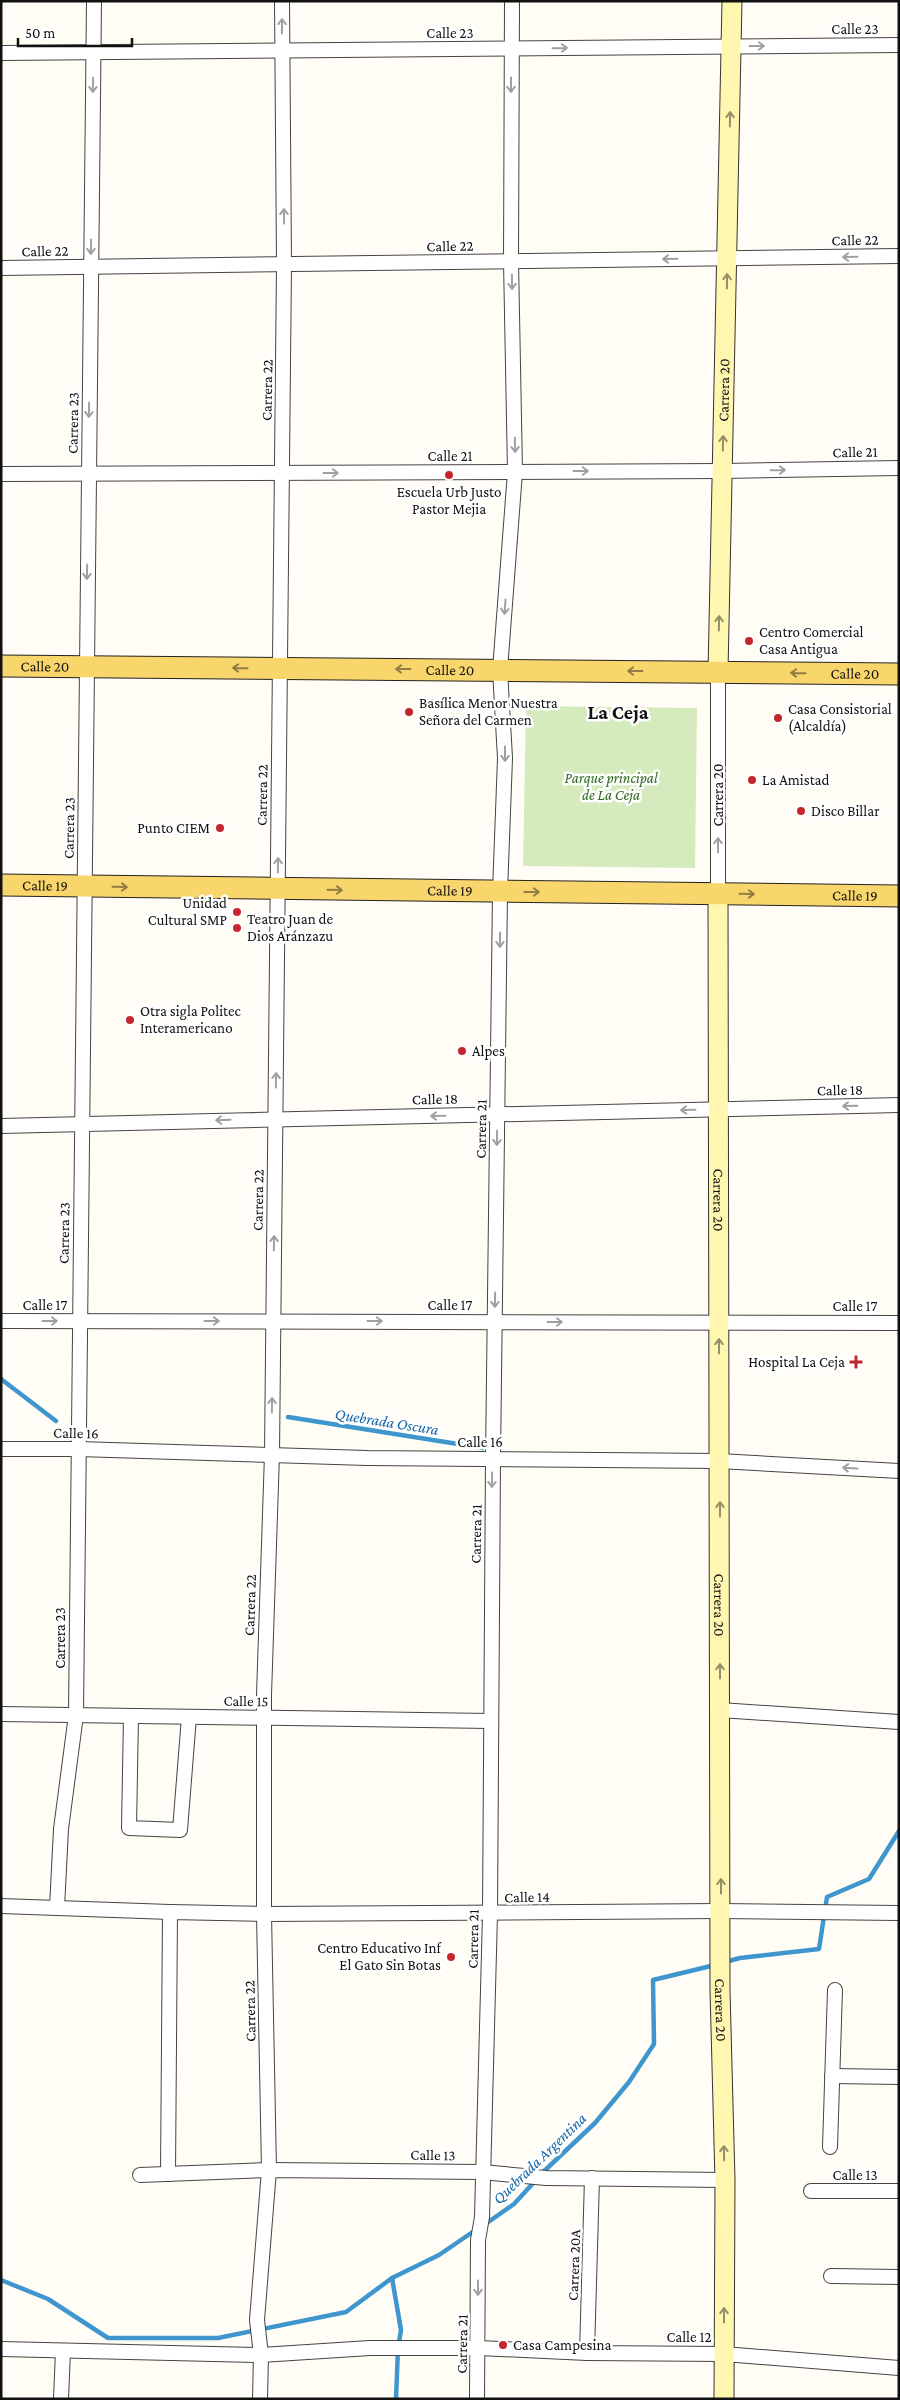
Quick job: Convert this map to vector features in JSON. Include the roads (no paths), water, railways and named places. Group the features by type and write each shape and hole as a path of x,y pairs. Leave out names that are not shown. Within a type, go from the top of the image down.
{"main road":[{"name":"Carrera 20","path":"718,672 732,1"},
{"name":"Calle 20","path":"1,666 899,674"},
{"name":"Calle 19","path":"1,885 899,896"},
{"name":"Carrera 20","path":"718,894 720,1974 725,2180 724,2399"}],"street":[{"name":"Carrera 23","path":"57,1908 61,1829 76,1715 94,1"},
{"name":"Carrera 22","path":"260,2399 261,2355 258,2326 269,2170 264,1914 264,1718 272,1454 278,889 284,264 282,1"},
{"name":"Carrera 21","path":"477,2399 479,2348 478,2240 482,2217 490,1914 492,1458 500,892 505,758 500,670 515,472 511,262 512,1"},
{"name":"Calle 23","path":"1,53 899,45"},
{"name":"Calle 22","path":"1,268 899,256"},
{"name":"Calle 21","path":"1,474 723,471 899,468"},
{"name":"Carrera 20","path":"718,672 718,894"},
{"name":"Calle 18","path":"1,1126 899,1105"},
{"name":"Calle 17","path":"1,1321 899,1322"},
{"name":"Calle 16","path":"1,1449 78,1449 367,1458 720,1460 899,1471"},
{"path":"720,1710 899,1722"},
{"name":"Calle 15","path":"1,1714 490,1721"},
{"path":"131,1716 129,1828 180,1830 189,1717"},
{"name":"Calle 14","path":"1,1906 264,1914 721,1911 899,1913"},
{"path":"168,2174 170,1912"},
{"path":"830,2147 835,1990"},
{"path":"832,2076 899,2077"},
{"name":"Calle 13","path":"140,2175 269,2170 482,2172 546,2178 725,2180"},
{"name":"Carrera 20A","path":"587,2353 592,2178"},
{"name":"Calle 13","path":"811,2191 899,2192"},
{"path":"831,2276 899,2277"},
{"name":"Calle 12","path":"1,2349 261,2355 370,2348 479,2348 587,2353 724,2354 899,2368"},
{"path":"61,2399 63,2351"}],"waterway":[{"name":"Quebrada Oscura","path":"1,1379 56,1421"},
{"name":"Quebrada Oscura","path":"288,1417 483,1448"},
{"name":"Quebrada Argentina","path":"725,1962 740,1958 819,1949 827,1897 869,1879 899,1831"},
{"name":"Quebrada Argentina","path":"541,2174 595,2123 629,2082 654,2044 653,1980 715,1965"},
{"name":"Quebrada Argentina","path":"484,2225 514,2204 536,2180"},
{"name":"Quebrada Argentina","path":"1,2280 48,2299 108,2338 218,2338 346,2312 392,2278 439,2255 477,2229"},
{"path":"392,2278 401,2330 398,2348 396,2399"}],"place":[{"name":"Escuela Urb Justo Pastor Mejia","path":"449,475"},
{"name":"Centro Comercial Casa Antigua","path":"749,641"},
{"name":"Basílica Menor Nuestra Señora del Carmen","path":"409,712"},
{"name":"Casa Consistorial (Alcaldía)","path":"778,718"},
{"name":"La Amistad","path":"752,780"},
{"name":"Disco Billar","path":"801,811"},
{"name":"Punto CIEM","path":"220,828"},
{"name":"Unidad Cultural SMP","path":"237,912"},
{"name":"Teatro Juan de Dios Aránzazu","path":"237,928"},
{"name":"Otra sigla Politec Interamericano","path":"130,1020"},
{"name":"Alpes","path":"462,1051"},
{"name":"Hospital La Ceja","path":"856,1362"},
{"name":"Centro Educativo Inf El Gato Sin Botas","path":"451,1957"},
{"name":"Casa Campesina","path":"503,2345"}],"district":[{"name":"La Ceja","path":"618,712"}],"park label":[{"name":"Parque principal de La Ceja","path":"611,786"}]}
